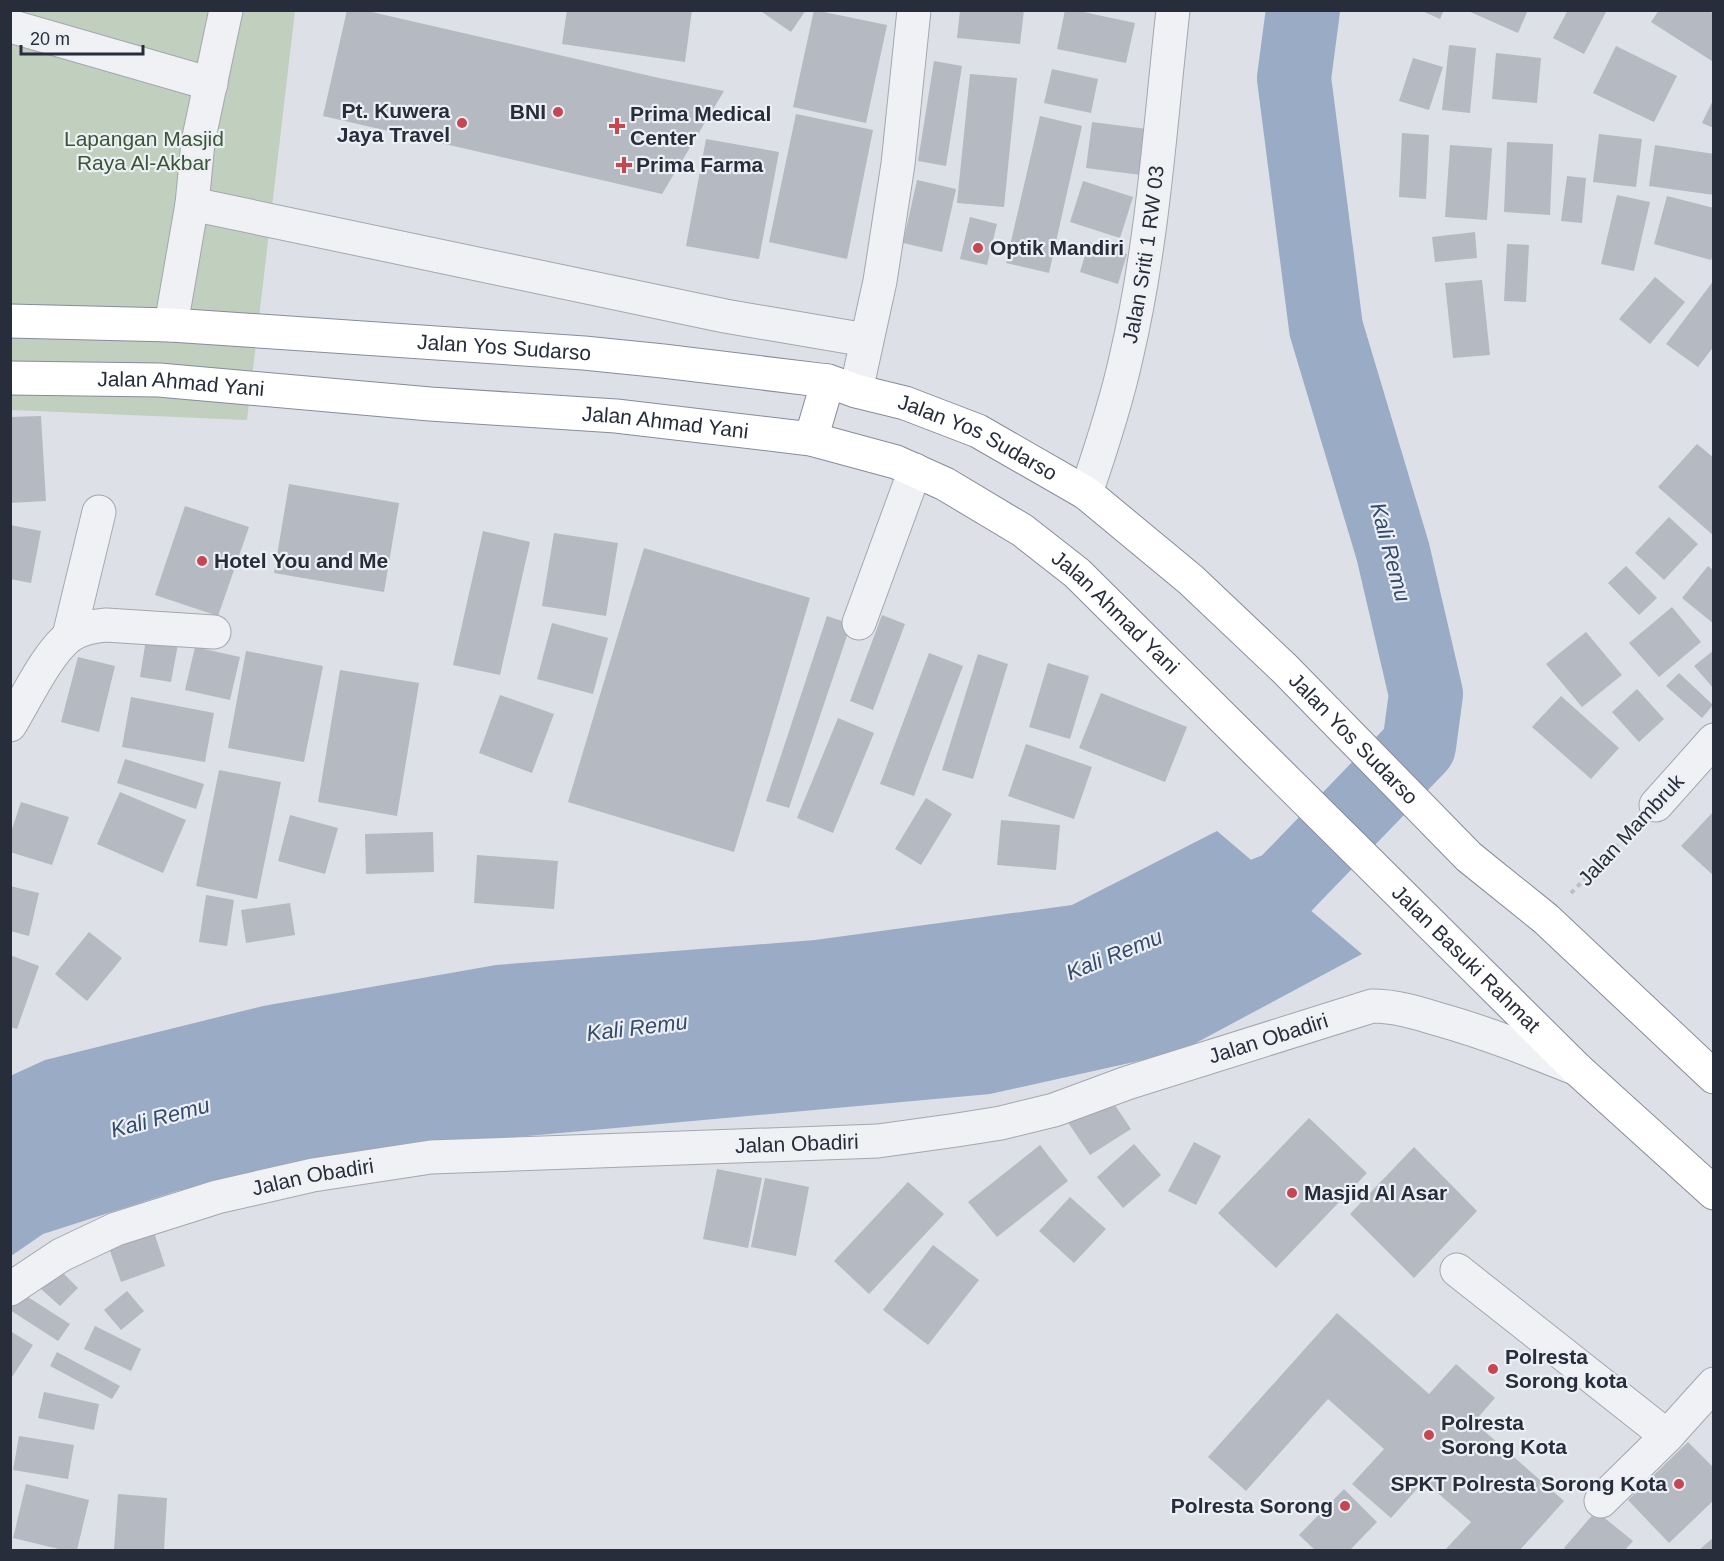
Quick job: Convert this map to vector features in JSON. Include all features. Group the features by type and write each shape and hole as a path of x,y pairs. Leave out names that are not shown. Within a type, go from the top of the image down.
{"highway":[{"name":"Jalan Yos Sudarso","path":"10,321 171,325 584,353 842,386 905,403 978,431 1086,493 1191,580 1285,669 1469,857 1546,919 1713,1077"},
{"name":"Jalan Ahmad Yani","path":"10,378 159,380 430,405 616,416 811,439 896,462 945,484 1022,530 1077,573 1224,719"},
{"path":"811,439 842,386"},
{"name":"Jalan Basuki Rahmat","path":"1224,719 1577,1068 1713,1193"}],"street":[{"path":"171,325 192,204 198,142 226,10"},
{"path":"842,386 866,340 880,281 898,164 914,10"},
{"name":"Jalan Sriti 1 RW 03","path":"1086,493 1100,452 1126,357 1146,254 1173,10"},
{"path":"10,26 211,84"},
{"path":"192,204 725,316 866,340"},
{"path":"859,623 915,470"},
{"path":"69,636 99,512"},
{"path":"10,725 60,645 69,636 88,626 106,625 214,632"},
{"name":"Jalan Mambruk","path":"1656,805 1713,740"},
{"name":"Jalan Obadiri","path":"10,1289 61,1255 116,1229 217,1197 313,1175 431,1156 878,1141 1001,1123 1054,1110 1126,1083 1372,1006 1412,1011 1474,1029 1577,1068"},
{"path":"1457,1270 1667,1436"},
{"path":"1601,1501 1667,1436 1713,1384"}],"path":[{"name":"Jalan Mambruk","path":"1546,919 1656,805"}],"green space":[{"name":"Lapangan Masjid Raya Al-Akbar","path":"11,11 295,11 247,420 11,410"}],"water":[{"path":"1217,831 1362,954 1179,1052 990,1094 440,1144 177,1191 43,1234 11,1256 10,1076 45,1060 263,1006 496,965 815,940 1072,905"}],"building":[{"path":"347,10 363,10 724,91 662,194 323,116"},
{"path":"567,10 692,10 685,62 562,44"},
{"path":"759,10 806,10 791,32"},
{"path":"814,10 887,25 866,123 793,107"},
{"path":"960,10 1024,10 1020,44 957,38"},
{"path":"1065,10 1135,23 1126,63 1057,49"},
{"path":"1420,10 1444,10 1440,19"},
{"path":"1466,10 1528,10 1518,33"},
{"path":"1568,10 1607,10 1584,54 1553,38"},
{"path":"1659,10 1707,10 1714,14 1712,61 1651,22"},
{"path":"1449,45 1476,48 1470,113 1442,110"},
{"path":"1616,46 1677,76 1654,122 1593,93"},
{"path":"1496,53 1541,58 1537,103 1492,99"},
{"path":"1413,58 1443,67 1429,110 1399,101"},
{"path":"934,61 962,66 946,166 918,161"},
{"path":"1052,69 1098,79 1091,113 1044,103"},
{"path":"970,74 1017,78 1004,207 957,203"},
{"path":"1714,98 1714,128 1702,123"},
{"path":"796,114 873,130 847,259 769,242"},
{"path":"1040,116 1082,126 1049,273 1006,263"},
{"path":"1092,122 1147,129 1141,175 1086,168"},
{"path":"1402,133 1429,135 1426,199 1399,197"},
{"path":"1599,134 1642,139 1636,187 1593,182"},
{"path":"706,139 779,152 759,259 686,246"},
{"path":"1507,142 1553,144 1550,215 1504,212"},
{"path":"1450,145 1492,148 1487,220 1445,217"},
{"path":"1655,145 1714,154 1714,195 1649,186"},
{"path":"1567,176 1586,178 1582,223 1561,221"},
{"path":"917,180 956,189 942,252 903,243"},
{"path":"1083,181 1133,197 1120,238 1070,222"},
{"path":"1617,195 1650,202 1634,271 1601,264"},
{"path":"1667,196 1714,208 1714,252 1711,260 1654,244"},
{"path":"970,217 997,224 987,265 960,259"},
{"path":"1475,232 1477,258 1435,262 1432,237"},
{"path":"1089,242 1127,254 1118,284 1080,272"},
{"path":"1507,244 1529,245 1526,302 1504,301"},
{"path":"1655,277 1685,302 1650,344 1619,319"},
{"path":"1482,280 1490,355 1453,358 1445,283"},
{"path":"1714,280 1714,346 1698,367 1666,344"},
{"path":"41,416 46,501 10,503 10,417"},
{"path":"1697,444 1714,458 1714,536 1658,487"},
{"path":"289,484 399,503 384,592 274,573"},
{"name":"Hotel You and Me","path":"185,506 249,527 218,616 155,595"},
{"path":"1669,517 1698,544 1664,580 1635,553"},
{"path":"10,525 41,531 31,583 10,579"},
{"path":"483,531 530,542 500,675 453,665"},
{"path":"554,533 618,543 606,616 542,606"},
{"path":"644,548 810,598 734,852 568,802"},
{"path":"1626,566 1657,598 1639,615 1608,583"},
{"path":"1708,566 1714,571 1714,624 1682,598"},
{"path":"1672,607 1701,642 1659,677 1629,643"},
{"path":"882,615 905,624 873,710 850,701"},
{"path":"827,616 851,624 789,808 766,801"},
{"path":"552,623 608,638 593,694 537,679"},
{"path":"1586,632 1622,675 1582,707 1546,664"},
{"path":"146,639 178,644 171,682 140,677"},
{"path":"195,647 240,657 230,700 185,690"},
{"path":"1714,650 1714,689 1694,666"},
{"path":"246,651 323,666 304,762 228,748"},
{"path":"929,653 963,666 914,796 880,784"},
{"path":"978,654 1008,664 973,779 942,770"},
{"path":"78,657 115,666 99,732 61,722"},
{"path":"1048,663 1089,676 1070,739 1029,727"},
{"path":"340,670 419,683 397,816 318,802"},
{"path":"1679,673 1713,705 1702,718 1666,686"},
{"path":"1637,689 1664,719 1639,742 1612,712"},
{"path":"1101,693 1187,727 1165,782 1079,748"},
{"path":"500,695 554,714 532,773 479,753"},
{"path":"1561,696 1619,748 1591,779 1532,727"},
{"path":"131,697 214,713 205,762 122,747"},
{"path":"838,718 874,733 833,833 797,818"},
{"path":"1026,744 1092,767 1074,819 1008,796"},
{"path":"125,759 204,784 196,809 117,783"},
{"path":"219,770 281,782 257,899 196,886"},
{"path":"120,792 186,820 163,873 97,844"},
{"path":"926,798 952,814 921,865 895,849"},
{"path":"21,802 69,817 52,865 10,852 10,835"},
{"path":"1714,811 1714,876 1681,846"},
{"path":"290,815 338,828 325,874 278,861"},
{"path":"1001,820 1060,825 1056,870 997,865"},
{"path":"433,832 434,872 366,874 365,834"},
{"path":"477,855 558,861 554,909 474,903"},
{"path":"10,886 39,893 29,936 10,931"},
{"path":"206,895 234,900 227,946 199,942"},
{"path":"290,903 295,935 246,943 241,910"},
{"path":"89,932 122,958 87,1001 55,974"},
{"path":"10,955 39,966 17,1029 10,1027"},
{"path":"1108,1095 1131,1129 1090,1155 1067,1121"},
{"name":"Masjid Al Asar","path":"1309,1118 1367,1173 1276,1268 1218,1213"},
{"path":"1194,1142 1221,1156 1196,1205 1168,1191"},
{"path":"1134,1144 1161,1175 1123,1208 1097,1177"},
{"path":"1040,1145 1068,1181 997,1237 968,1202"},
{"path":"1414,1147 1477,1211 1414,1278 1350,1214"},
{"path":"717,1169 762,1178 748,1248 703,1239"},
{"path":"765,1178 809,1187 796,1256 751,1247"},
{"path":"908,1182 944,1214 869,1294 834,1261"},
{"path":"1070,1197 1106,1229 1074,1263 1039,1231"},
{"path":"154,1232 165,1266 121,1282 109,1248"},
{"path":"933,1245 979,1280 928,1345 883,1310"},
{"path":"58,1268 78,1288 60,1306 40,1288"},
{"path":"127,1291 144,1311 121,1330 104,1310"},
{"path":"20,1292 70,1324 58,1341 10,1310"},
{"name":"Polresta Sorong Kota","path":"1337,1313 1429,1394 1456,1364 1495,1398 1474,1422 1564,1501 1520,1550 1445,1550 1471,1522 1424,1481 1391,1518 1352,1484 1384,1449 1328,1399 1246,1491 1208,1457"},
{"path":"95,1326 141,1349 131,1371 84,1349"},
{"path":"10,1331 33,1345 10,1380"},
{"path":"57,1352 120,1386 112,1399 50,1366"},
{"path":"44,1392 99,1404 94,1430 38,1418"},
{"path":"19,1436 74,1445 68,1479 13,1470"},
{"name":"SPKT Polresta Sorong Kota","path":"1688,1442 1714,1468 1714,1500 1669,1543 1628,1500"},
{"path":"26,1484 89,1500 77,1550 63,1550 13,1538"},
{"name":"Polresta Sorong","path":"1344,1489 1377,1522 1350,1550 1315,1550 1299,1535"},
{"path":"118,1494 167,1498 164,1550 114,1550"},
{"path":"1596,1511 1633,1541 1625,1550 1567,1550 1564,1548"},
{"path":"1714,1537 1714,1550 1699,1550"}],"waterway":[{"name":"Kali Remu","path":"1187,925 1283,887 1419,746 1426,694 1393,552 1326,328 1294,78 1303,10"}],"place":[{"name":"BNI","path":"558,112"},
{"name":"Pt. Kuwera Jaya Travel","path":"462,123"},
{"name":"Prima Medical Center","path":"617,126"},
{"name":"Prima Farma","path":"624,165"},
{"name":"Optik Mandiri","path":"978,248"},
{"name":"Hotel You and Me","path":"202,561"},
{"name":"Masjid Al Asar","path":"1292,1193"},
{"name":"Polresta Sorong kota","path":"1493,1369"},
{"name":"Polresta Sorong Kota","path":"1429,1435"},
{"name":"SPKT Polresta Sorong Kota","path":"1679,1484"},
{"name":"Polresta Sorong","path":"1345,1506"}]}
